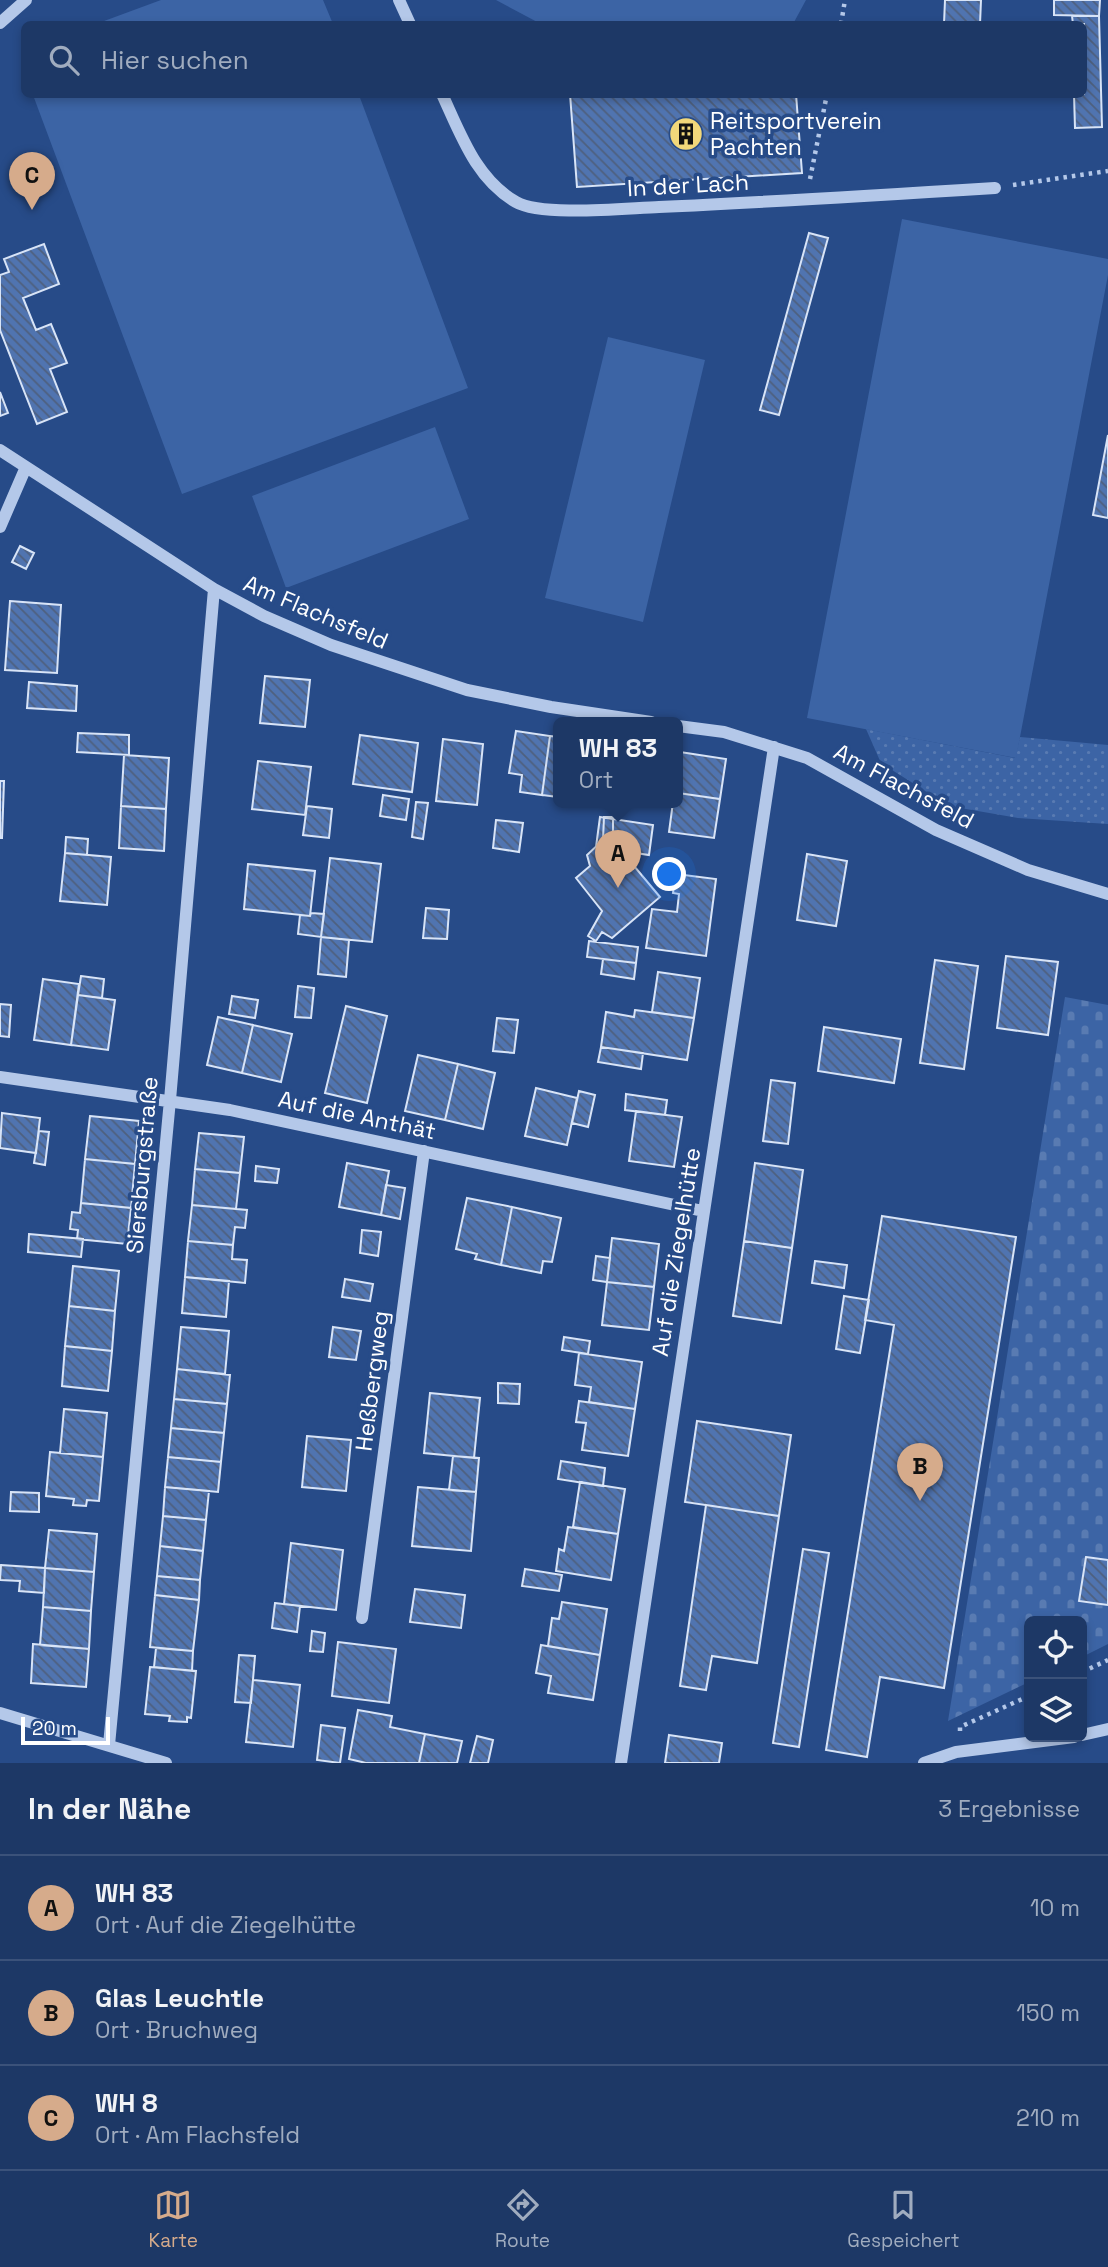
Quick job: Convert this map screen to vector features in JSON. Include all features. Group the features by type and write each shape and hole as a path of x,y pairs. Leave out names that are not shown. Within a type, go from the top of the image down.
{"street":[{"path":"0,23 26,0"},
{"path":"399,0 409,21"},
{"name":"In der Lach","path":"444,98 470,154 492,185 519,204 561,211 995,188"},
{"name":"Am Flachsfeld","path":"0,450 214,589 264,616 331,645 467,691 618,717"},
{"path":"0,527 26,467"},
{"name":"Siersburgstraße","path":"109,1745 170,1100 214,589"},
{"name":"Am Flachsfeld","path":"683,727 724,732 807,758 947,835 1028,870 1108,894"},
{"name":"Auf die Ziegelhütte","path":"621,1763 774,747"},
{"name":"Auf die Anthät","path":"0,1077 170,1100 424,1151 703,1212"},
{"name":"Heßbergweg","path":"362,1618 424,1151"},
{"path":"0,1713 166,1763"},
{"path":"1087,1734 1108,1728"},
{"path":"924,1763 956,1752 1035,1742"}],"path":[{"path":"842,21 845,0"},
{"path":"806,200 826,98"},
{"path":"995,188 1108,172"},
{"path":"1087,1670 1108,1660"},
{"path":"956,1752 960,1727 1024,1698"}],"green space":[{"path":"161,0 323,0 332,21 104,21"},
{"path":"496,0 806,0 795,21 535,21"},
{"path":"34,98 360,98 468,388 182,494"},
{"path":"902,219 1108,259 1108,275 1016,758 807,718"},
{"path":"608,337 705,360 643,622 545,598"},
{"path":"435,427 469,519 286,588 252,496"},
{"path":"866,729 1015,758 1020,737 1108,745 1108,824 1018,818 949,806 881,763"},
{"path":"1065,997 1108,1005 1108,1644 1087,1654 1087,1616 1024,1616 1024,1684 948,1721"}],"building":[{"path":"945,0 981,0 980,21 944,21"},
{"path":"1054,0 1100,0 1099,16 1054,15"},
{"path":"1072,16 1099,16 1102,127 1075,128 1074,98 1087,98 1087,21 1073,21"},
{"name":"Reitsportverein Pachten","path":"570,98 796,98 802,173 577,187"},
{"path":"809,233 828,238 779,415 760,410"},
{"path":"44,244 59,284 23,298 36,330 51,324 67,363 50,369 67,412 37,424 0,330 0,275 9,272 4,259"},
{"path":"0,392 8,413 0,416"},
{"path":"1108,435 1108,518 1093,515"},
{"path":"20,546 34,553 26,569 12,562"},
{"path":"10,601 61,605 57,673 5,670"},
{"path":"265,676 310,680 305,727 260,723"},
{"path":"29,682 77,686 76,711 27,708"},
{"path":"516,731 550,736 542,795 520,792 522,775 509,773"},
{"path":"78,733 129,735 129,755 77,752"},
{"path":"360,735 418,743 412,792 353,784"},
{"path":"550,736 553,736 553,796 542,795"},
{"path":"443,739 483,744 477,805 436,801"},
{"path":"683,752 726,759 720,799 683,794"},
{"path":"124,755 169,758 166,809 121,806"},
{"path":"258,761 311,767 305,815 252,809"},
{"path":"0,781 4,781 2,838 0,838"},
{"path":"683,794 720,799 714,838 669,832 672,808 683,808"},
{"path":"383,795 409,799 406,820 380,816"},
{"path":"416,802 428,803 423,839 412,837"},
{"path":"121,806 166,809 164,851 119,848"},
{"path":"307,806 332,809 329,838 303,835"},
{"path":"600,817 653,825 649,855 596,847"},
{"path":"604,817 613,817 613,841 660,897 612,938 602,932 596,941 588,936 602,911 576,878 590,866 587,855 603,840"},
{"path":"496,820 523,823 519,852 493,848"},
{"path":"66,837 88,839 87,855 65,853"},
{"path":"65,853 111,857 107,905 60,901"},
{"path":"807,854 847,861 836,926 797,920"},
{"path":"330,858 381,864 372,942 321,937"},
{"path":"248,864 315,871 310,916 244,909"},
{"path":"676,874 716,879 706,956 646,948 652,909 677,912 679,894 673,893"},
{"path":"426,908 449,910 447,939 423,938"},
{"path":"311,913 324,914 321,937 298,934 300,915 310,916"},
{"path":"321,937 349,940 346,977 318,974"},
{"path":"589,941 638,947 636,963 587,957"},
{"path":"1006,956 1058,962 1048,1035 997,1028"},
{"path":"603,959 636,963 634,979 601,974"},
{"path":"935,960 978,966 964,1069 920,1063"},
{"path":"658,972 700,978 694,1018 652,1012"},
{"path":"81,976 104,979 102,998 78,995"},
{"path":"43,979 79,984 71,1045 34,1040"},
{"path":"298,986 314,988 311,1018 295,1017"},
{"path":"78,995 115,1000 108,1050 71,1045"},
{"path":"232,996 258,1000 255,1018 229,1014"},
{"path":"0,1004 11,1005 9,1037 0,1036"},
{"path":"346,1006 387,1016 367,1103 325,1093"},
{"path":"635,1010 694,1018 687,1060 601,1047 606,1012 634,1017"},
{"path":"218,1017 253,1025 242,1073 207,1065"},
{"path":"497,1018 518,1020 514,1053 493,1051"},
{"path":"253,1025 292,1034 281,1082 242,1073"},
{"path":"824,1027 901,1039 894,1083 818,1071"},
{"path":"601,1047 643,1053 641,1069 598,1062"},
{"path":"418,1055 458,1064 445,1120 405,1111"},
{"path":"458,1064 495,1073 483,1129 445,1120"},
{"path":"771,1080 795,1083 788,1144 763,1141"},
{"path":"536,1088 577,1098 567,1145 525,1136"},
{"path":"579,1091 595,1095 588,1127 572,1123"},
{"path":"626,1094 667,1100 665,1115 625,1110"},
{"path":"636,1111 682,1117 674,1167 629,1161"},
{"path":"2,1113 40,1118 36,1153 0,1148"},
{"path":"90,1116 139,1121 135,1164 85,1159"},
{"path":"39,1131 49,1132 45,1165 34,1163"},
{"path":"199,1133 244,1137 240,1173 195,1169"},
{"path":"85,1159 135,1164 131,1208 81,1203"},
{"path":"347,1163 389,1171 381,1215 339,1207"},
{"path":"755,1163 803,1170 792,1248 744,1241"},
{"path":"256,1166 279,1169 277,1183 255,1181"},
{"path":"195,1169 240,1173 236,1209 192,1205"},
{"path":"386,1185 405,1188 400,1219 381,1215"},
{"path":"467,1198 512,1207 501,1265 475,1259 477,1254 456,1249"},
{"path":"81,1203 131,1208 127,1244 77,1239 78,1230 70,1229 72,1212 80,1213"},
{"path":"192,1205 247,1210 245,1228 235,1227 233,1245 188,1241"},
{"path":"512,1207 561,1218 552,1262 543,1261 541,1273 501,1265"},
{"path":"882,1216 1016,1237 944,1688 880,1677 867,1757 826,1750 894,1325 865,1320"},
{"path":"362,1230 381,1232 378,1256 360,1253"},
{"path":"29,1234 83,1239 81,1257 28,1252"},
{"path":"612,1238 659,1244 654,1287 607,1282"},
{"path":"188,1241 233,1245 232,1259 247,1260 245,1283 185,1277"},
{"path":"744,1241 792,1248 781,1323 733,1316"},
{"path":"596,1256 610,1258 607,1282 593,1280"},
{"path":"815,1261 847,1265 844,1288 812,1283"},
{"path":"73,1266 119,1271 115,1311 69,1306"},
{"path":"185,1277 229,1281 226,1317 182,1313"},
{"path":"345,1279 373,1284 370,1301 342,1297"},
{"path":"607,1282 654,1287 649,1330 602,1325"},
{"path":"844,1296 869,1300 860,1353 836,1349"},
{"path":"69,1306 115,1311 112,1351 65,1346"},
{"path":"181,1327 229,1331 225,1374 177,1369"},
{"path":"333,1327 361,1331 356,1360 329,1357"},
{"path":"564,1337 590,1341 588,1354 562,1350"},
{"path":"65,1346 112,1351 108,1391 62,1386"},
{"path":"579,1353 642,1362 635,1409 589,1402 591,1387 575,1385"},
{"path":"177,1369 230,1375 227,1404 174,1399"},
{"path":"498,1383 520,1384 519,1404 498,1403"},
{"path":"430,1393 480,1398 474,1458 424,1453"},
{"path":"174,1399 227,1404 224,1433 171,1428"},
{"path":"579,1401 635,1409 628,1456 582,1450 586,1423 576,1422"},
{"path":"64,1409 107,1413 103,1457 60,1453"},
{"path":"697,1421 791,1435 779,1516 685,1502"},
{"path":"171,1428 224,1433 221,1462 168,1457"},
{"path":"307,1436 351,1440 346,1491 302,1487"},
{"path":"50,1452 103,1457 99,1501 87,1500 86,1506 73,1505 74,1499 46,1496"},
{"path":"453,1456 479,1458 476,1492 449,1490"},
{"path":"168,1457 221,1462 218,1492 165,1487"},
{"path":"561,1461 605,1468 603,1486 558,1479"},
{"path":"580,1482 625,1489 618,1534 573,1527"},
{"path":"165,1487 209,1491 206,1520 163,1516"},
{"path":"418,1487 476,1492 471,1551 412,1546"},
{"path":"11,1492 39,1493 39,1512 10,1511"},
{"path":"706,1505 779,1516 757,1663 712,1656 706,1690 680,1686"},
{"path":"163,1516 206,1520 203,1551 160,1546"},
{"path":"568,1527 618,1534 611,1580 556,1571 559,1549 564,1551"},
{"path":"49,1530 97,1534 94,1572 45,1568"},
{"path":"291,1543 343,1550 336,1610 284,1604"},
{"path":"160,1546 203,1551 200,1580 157,1576"},
{"path":"803,1549 829,1553 799,1747 773,1743"},
{"path":"1086,1557 1108,1560 1108,1605 1079,1601"},
{"path":"1,1565 45,1568 44,1593 19,1591 20,1581 0,1580"},
{"path":"45,1568 94,1572 91,1611 43,1607"},
{"path":"525,1569 562,1575 559,1591 522,1586"},
{"path":"157,1576 200,1580 199,1600 155,1595"},
{"path":"415,1589 465,1595 461,1628 410,1622"},
{"path":"155,1595 199,1600 193,1651 150,1647"},
{"path":"562,1602 607,1609 600,1655 548,1646 552,1618 559,1619"},
{"path":"275,1603 300,1606 297,1632 272,1628"},
{"path":"43,1607 91,1611 89,1649 40,1645"},
{"path":"312,1631 325,1633 323,1652 310,1651"},
{"path":"338,1642 396,1649 389,1703 332,1696"},
{"path":"33,1644 89,1649 86,1687 31,1683"},
{"path":"541,1645 600,1655 593,1700 548,1693 551,1676 536,1673"},
{"path":"156,1648 193,1651 192,1671 154,1667"},
{"path":"239,1655 255,1656 251,1703 235,1702"},
{"path":"150,1667 196,1671 191,1718 187,1717 187,1722 169,1721 170,1716 145,1714"},
{"path":"253,1680 300,1685 293,1747 246,1742"},
{"path":"358,1710 392,1716 390,1727 425,1734 419,1763 366,1763 349,1759"},
{"path":"321,1725 345,1728 340,1763 317,1760"},
{"path":"425,1734 462,1741 457,1763 419,1763"},
{"path":"669,1735 722,1743 719,1763 665,1763"},
{"path":"477,1736 493,1740 488,1763 470,1763"}],"place":[{"name":"Reitsportverein Pachten","path":"686,134"},
{"name":"WH 8","path":"32,210"},
{"name":"WH 83","path":"618,888"},
{"name":"Glas Leuchtle","path":"920,1501"}]}
